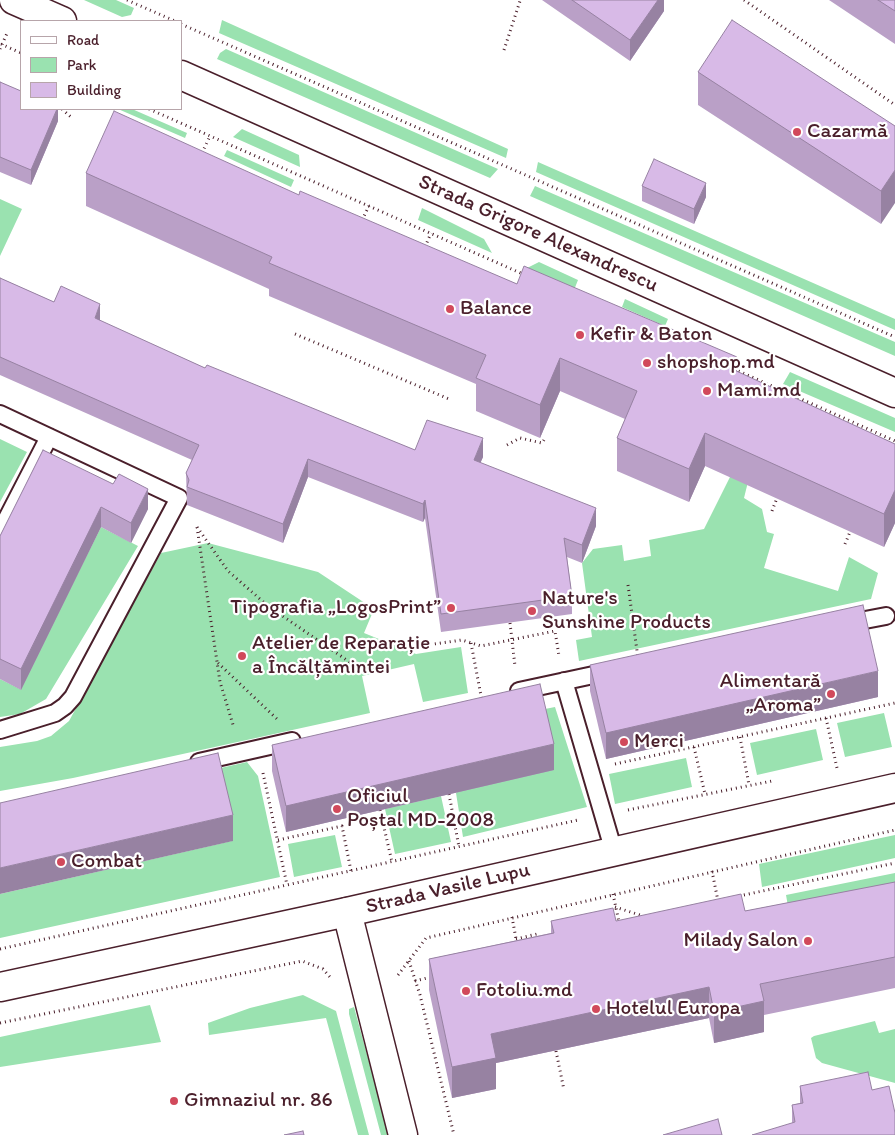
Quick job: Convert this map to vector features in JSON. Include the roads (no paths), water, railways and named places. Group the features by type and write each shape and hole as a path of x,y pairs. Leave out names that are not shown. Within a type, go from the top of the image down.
{"street":[{"path":"14,0 60,20"},
{"name":"Strada Grigore Alexandrescu","path":"182,75 895,393"},
{"name":"Strada Vasile Lupu","path":"0,987 347,912 895,788"},
{"path":"347,912 404,1135"}],"lane":[{"path":"0,414 179,498 69,702 55,713 0,730"},
{"path":"0,532 49,437"},
{"path":"829,627 886,616"},
{"path":"501,695 640,666"},
{"path":"564,681 614,852"},
{"path":"184,765 305,738"}],"place":[{"name":"Cazarmă","path":"797,132"},
{"name":"Balance","path":"450,309"},
{"name":"Kefir & Baton","path":"580,335"},
{"name":"shopshop.md","path":"647,363"},
{"name":"Mami.md","path":"707,391"},
{"name":"Tipografia „LogosPrint”","path":"451,608"},
{"name":"Nature's Sunshine Products","path":"532,611"},
{"name":"Atelier de Reparație a Încălțămintei","path":"242,656"},
{"name":"Alimentară „Aroma”","path":"831,694"},
{"name":"Merci","path":"624,742"},
{"name":"Oficiul Poștal MD-2008","path":"337,809"},
{"name":"Combat","path":"61,862"},
{"name":"Milady Salon","path":"808,941"},
{"name":"Fotoliu.md","path":"466,991"},
{"name":"Hotelul Europa","path":"596,1009"},
{"name":"Gimnaziul nr. 86","path":"174,1101"}]}
